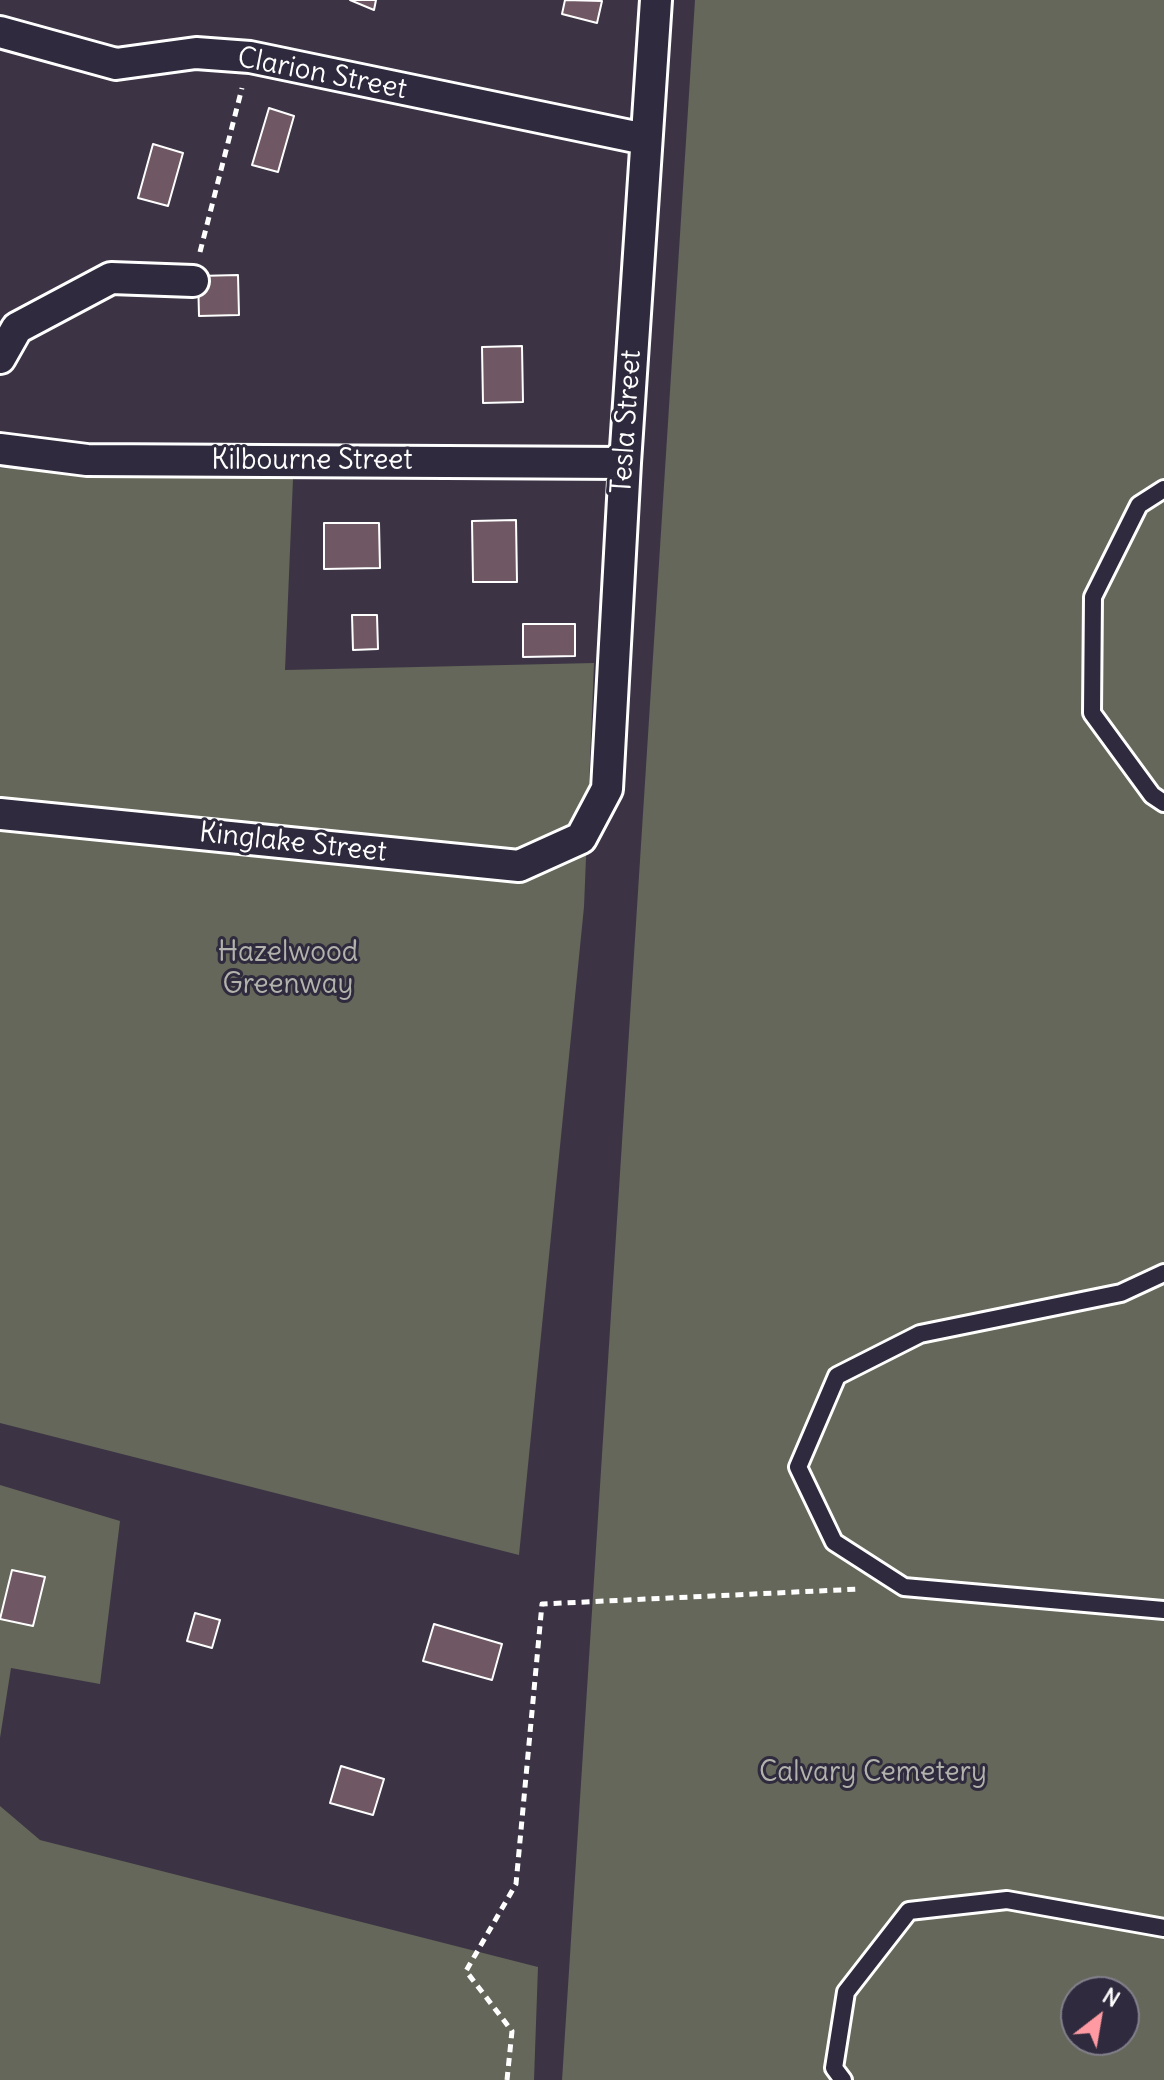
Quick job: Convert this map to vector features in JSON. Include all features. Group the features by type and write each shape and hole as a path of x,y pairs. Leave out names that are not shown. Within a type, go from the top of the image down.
{"street":[{"name":"Tesla Street","path":"581,838 607,789 656,0"},
{"name":"Clarion Street","path":"0,32 116,64 196,53 250,57 645,139"},
{"path":"0,358 8,324 111,278 193,281"},
{"name":"Kilbourne Street","path":"0,449 87,460 625,463"},
{"name":"Kinglake Street","path":"0,814 519,866 581,838"}],"lane":[{"path":"1164,489 1139,505 1093,597 1092,713 1152,795 1164,803"},
{"path":"1164,1273 1121,1293 920,1334 837,1376 798,1467 834,1542 904,1587 1164,1610"},
{"path":"843,2080 834,2068 846,1992 909,1911 1007,1900 1164,1928"}],"path":[{"path":"193,281 250,57"},
{"path":"507,2080 512,2031 466,1971 516,1884 542,1604 904,1587"}],"green space":[{"name":"Calvary Cemetery","path":"695,0 1164,0 1164,2080 562,2080"},
{"name":"Hazelwood Greenway","path":"0,468 293,479 285,670 594,663 584,907 519,1555 0,1423"},
{"path":"0,1485 120,1521 100,1684 11,1668 0,1738"},
{"path":"0,1806 40,1840 538,1967 534,2080 0,2080"}],"building":[{"path":"350,0 376,0 374,10"},
{"path":"565,0 602,1 597,23 562,14"},
{"path":"269,108 294,116 278,172 252,165"},
{"path":"153,144 183,153 168,206 138,198"},
{"path":"238,275 239,315 199,316 198,276"},
{"path":"522,346 523,402 483,403 482,347"},
{"path":"516,520 517,582 473,582 472,521"},
{"path":"324,523 379,523 380,568 324,569"},
{"path":"352,615 377,615 378,649 353,650"},
{"path":"523,624 575,624 575,656 523,657"},
{"path":"12,1570 45,1577 33,1626 0,1619"},
{"path":"195,1613 220,1620 212,1648 187,1641"},
{"path":"434,1624 502,1644 492,1680 423,1661"},
{"path":"341,1766 384,1779 373,1815 330,1803"}]}
